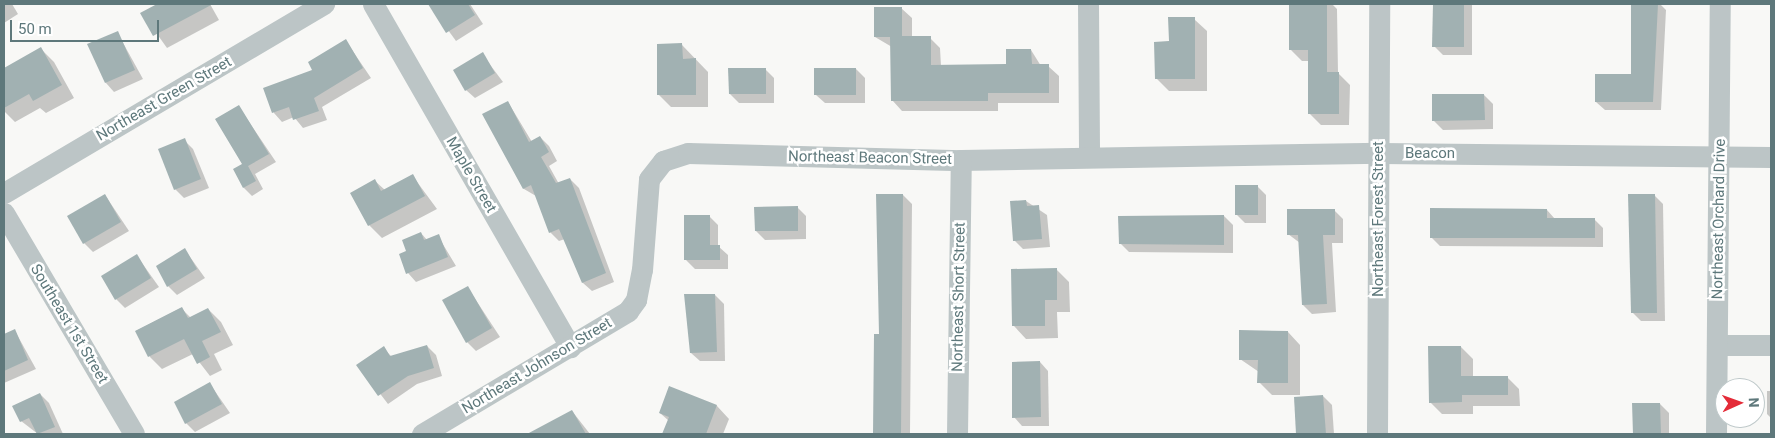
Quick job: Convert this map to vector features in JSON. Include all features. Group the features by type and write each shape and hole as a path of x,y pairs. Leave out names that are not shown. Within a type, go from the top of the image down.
{"street":[{"name":"Northeast Green Street","path":"4,193 324,4"},
{"name":"Maple Street","path":"372,4 570,347"},
{"path":"1088,4 1089,155"},
{"name":"Northeast Forest Street","path":"1377,434 1380,153 1379,4"},
{"name":"Northeast Orchard Drive","path":"1716,434 1721,156 1720,4"},
{"name":"Northeast Beacon Street","path":"654,169 671,157 688,153 961,160 1089,155"},
{"name":"Beacon","path":"1089,155 1380,153 1771,158"},
{"name":"Northeast Short Street","path":"957,434 961,160"},
{"name":"Northeast Johnson Street","path":"422,434 606,327 636,300 642,270 645,200 654,169"},
{"name":"Southeast 1st Street","path":"4,213 134,434"},
{"path":"1717,345 1771,345"}],"building":[{"path":"157,4 213,4 153,36 140,13"},
{"path":"428,4 468,4 475,15 446,33"},
{"path":"1289,4 1327,4 1327,72 1339,72 1339,114 1308,114 1308,50 1289,50"},
{"path":"1433,4 1464,4 1464,47 1432,47"},
{"path":"1631,4 1658,4 1653,102 1595,102 1595,74 1631,74"},
{"path":"874,7 902,7 902,36 931,36 931,65 1006,64 1006,49 1031,49 1032,64 1049,64 1049,93 988,93 988,101 891,101 890,37 874,37"},
{"path":"1168,17 1195,17 1195,79 1155,79 1154,42 1169,41"},
{"path":"118,31 135,70 105,83 87,44"},
{"path":"346,39 363,68 314,98 319,111 293,120 289,107 272,113 263,88 312,70 308,62"},
{"path":"682,43 683,59 696,58 696,95 657,95 657,44"},
{"path":"41,47 62,85 33,101 29,94 4,108 4,68"},
{"path":"483,52 495,73 465,91 453,70"},
{"path":"728,68 766,68 766,94 729,94"},
{"path":"814,68 856,68 856,95 814,95"},
{"path":"1432,94 1484,94 1485,120 1432,121"},
{"path":"508,101 529,142 540,136 549,152 541,157 556,183 570,178 606,273 582,283 559,229 549,233 531,185 523,189 482,114"},
{"path":"239,105 269,154 248,166 256,181 243,188 233,169 242,164 215,119"},
{"path":"185,138 201,179 174,190 158,149"},
{"path":"413,174 425,196 368,226 350,193 375,179 381,191"},
{"path":"1235,185 1258,185 1258,215 1235,215"},
{"path":"105,194 121,222 83,244 67,216"},
{"path":"876,194 903,194 901,434 873,434 874,334 879,334"},
{"path":"1628,194 1655,194 1657,313 1631,313"},
{"path":"1026,200 1027,206 1039,205 1042,239 1013,241 1010,201"},
{"path":"798,206 798,231 755,231 754,207"},
{"path":"1430,208 1547,209 1547,218 1595,218 1595,238 1430,238"},
{"path":"1287,209 1335,209 1335,235 1323,235 1327,304 1302,305 1298,235 1287,235"},
{"path":"684,215 710,215 710,245 720,245 720,260 684,260"},
{"path":"1224,215 1224,245 1119,244 1118,216"},
{"path":"421,232 424,240 439,234 448,257 406,274 399,254 406,251 402,240"},
{"path":"185,248 197,269 167,287 156,266"},
{"path":"137,254 151,278 115,300 101,276"},
{"path":"1057,268 1057,300 1045,300 1045,326 1012,326 1011,269"},
{"path":"468,286 492,328 466,343 442,300"},
{"path":"684,294 715,294 717,352 690,353"},
{"path":"182,307 188,318 208,308 221,332 202,341 210,357 197,364 184,339 148,357 135,331"},
{"path":"15,329 28,360 4,371 4,334"},
{"path":"1239,330 1288,331 1288,383 1257,383 1258,360 1239,360"},
{"path":"427,345 434,368 408,376 378,396 356,365 384,346 390,356"},
{"path":"1428,346 1461,346 1461,376 1508,376 1508,395 1462,395 1462,402 1429,403"},
{"path":"1040,361 1041,417 1012,418 1012,362"},
{"path":"210,382 222,404 185,424 174,402"},
{"path":"669,386 717,405 706,434 662,434 669,417 659,413"},
{"path":"40,393 55,427 37,434 29,418 20,422 12,406"},
{"path":"1323,395 1326,434 1296,434 1294,397"},
{"path":"1632,403 1660,403 1661,434 1633,434"},
{"path":"572,410 586,434 527,434"}]}
